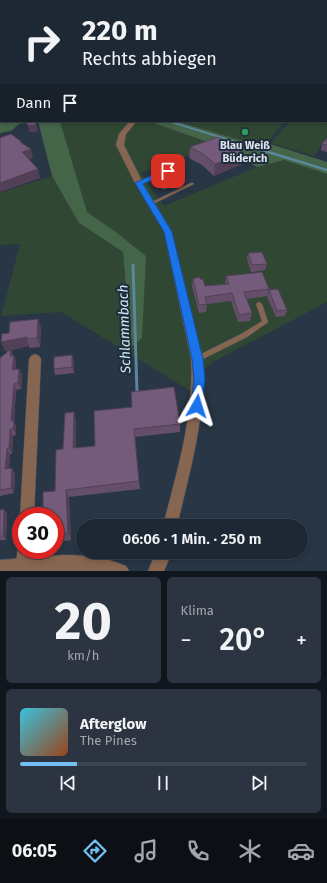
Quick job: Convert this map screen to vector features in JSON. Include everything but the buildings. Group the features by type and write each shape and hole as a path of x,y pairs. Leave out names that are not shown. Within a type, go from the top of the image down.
{"street":[{"path":"133,122 119,139 123,152 150,204 168,232 198,359 200,379 195,419 172,519"},
{"path":"27,507 35,359"},
{"path":"0,568 22,559"},
{"path":"38,559 111,566 121,571"},
{"path":"156,571 161,559"}],"lane":[{"path":"139,183 151,178 168,171 181,181 164,188 151,178"},
{"path":"150,204 192,184"},
{"path":"198,359 245,335 265,322 259,304"}],"green space":[{"path":"0,122 32,122 19,124 11,131 0,133"},
{"path":"38,122 60,122 87,212 116,232 146,256 142,338 131,347 123,252 79,223 52,176"},
{"path":"60,122 151,122 216,145 141,173 164,206 257,167 284,160 327,174 327,302 213,362 194,377 194,393 61,312 1,316 20,244 0,245 0,193 52,176 79,223 123,252 131,347 146,256 116,232 87,212"},
{"path":"151,122 179,122 264,147 267,143 327,162 327,174 284,160 257,167 216,145"},
{"name":"Blau Weiß Büderich","path":"179,122 284,122 264,147"},
{"name":"Blau Weiß Büderich","path":"289,122 327,122 327,137 314,156 271,143"}],"waterway":[{"path":"171,122 268,152"},
{"path":"265,151 327,170"},
{"name":"Schlammbach","path":"133,265 137,392"}],"place":[{"name":"Blau Weiß Büderich","path":"245,132"}],"route":[{"path":"168,171 139,183 150,204 168,232 198,359 200,379 197,406"}]}
